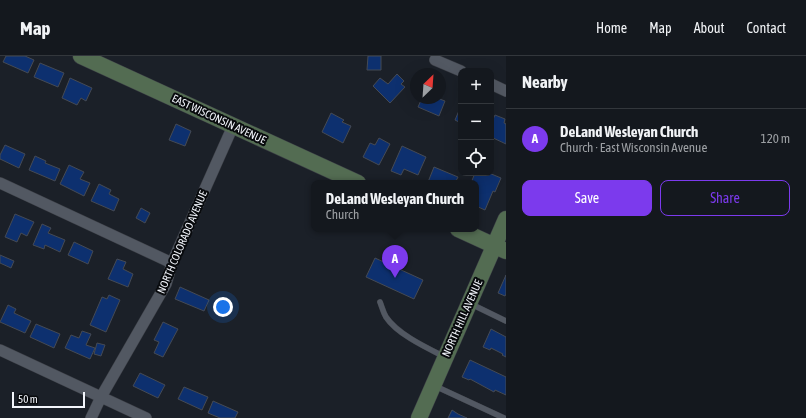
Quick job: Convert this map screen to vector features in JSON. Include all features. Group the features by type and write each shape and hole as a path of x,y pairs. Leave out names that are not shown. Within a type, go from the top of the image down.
{"street":[{"name":"EAST WISCONSIN AVENUE","path":"81,56 351,180"},
{"path":"435,60 458,70"},
{"path":"494,85 506,91"},
{"name":"NORTH COLORADO AVENUE","path":"91,418 101,397 166,284 172,263 233,126"},
{"path":"0,183 172,263"},
{"name":"NORTH HILL AVENUE","path":"419,418 468,303 500,248 506,219"},
{"path":"465,232 500,248"},
{"path":"0,350 146,418"}],"lane":[{"path":"380,302 386,316 401,332 445,357"},
{"path":"468,303 506,320"},
{"path":"433,385 504,418"}],"building":[{"path":"6,56 25,56 34,60 28,73 3,62"},
{"path":"368,56 381,56 381,70 367,70"},
{"path":"40,63 64,73 58,87 34,77"},
{"path":"397,74 404,81 401,84 405,87 390,103 373,86 380,78 388,84"},
{"path":"70,78 92,88 86,101 81,98 77,105 62,98"},
{"path":"419,104 444,104 439,116 418,107"},
{"path":"331,113 344,120 342,122 351,126 343,143 322,132"},
{"path":"458,113 458,122 455,120"},
{"path":"495,115 505,119 506,144 494,138"},
{"path":"176,124 191,131 185,146 169,140"},
{"path":"379,138 390,144 379,165 363,157 370,143 375,145"},
{"path":"5,145 25,154 19,168 0,159 0,155"},
{"path":"402,146 426,157 418,175 404,169 401,175 391,171"},
{"path":"35,156 46,161 45,163 60,169 55,181 29,170"},
{"path":"69,165 84,172 80,179 90,183 84,196 60,184"},
{"path":"434,167 458,177 456,180 429,180"},
{"path":"494,175 501,178 495,192 493,191 485,210 479,207 479,180 472,180 474,176"},
{"path":"99,184 111,190 109,194 119,199 114,211 91,201"},
{"path":"141,208 150,213 145,223 136,218"},
{"path":"15,214 34,222 27,236 21,233 17,242 5,237"},
{"path":"42,224 51,228 48,233 65,240 60,252 45,245 44,249 33,245"},
{"path":"74,242 93,251 88,264 68,255"},
{"path":"0,255 14,261 11,268 0,263"},
{"path":"375,258 423,280 414,299 366,277"},
{"path":"117,259 126,262 123,269 133,274 128,287 108,279"},
{"path":"506,275 506,294 505,296 498,293"},
{"path":"180,287 209,300 204,311 175,299"},
{"path":"109,295 120,300 106,332 90,325 102,297 107,299"},
{"path":"8,305 16,309 14,313 31,321 25,333 0,322"},
{"path":"163,322 178,329 163,357 154,353 159,342 154,340"},
{"path":"36,324 60,334 54,348 30,337"},
{"path":"491,329 506,337 506,357 491,348 490,350 483,347"},
{"path":"82,331 91,334 86,345 95,348 90,359 65,348 71,335 79,338"},
{"path":"97,343 105,345 101,356 94,354"},
{"path":"470,360 506,377 506,395 495,390 494,392 470,379 469,380 462,377"},
{"path":"140,373 165,385 158,398 133,386"},
{"path":"184,387 208,397 202,410 178,399"},
{"path":"213,401 238,412 235,418 220,418 208,413"},
{"path":"452,410 458,414 467,418 448,418"}],"place":[{"name":"DeLand Wesleyan Church","path":"395,278"}]}
